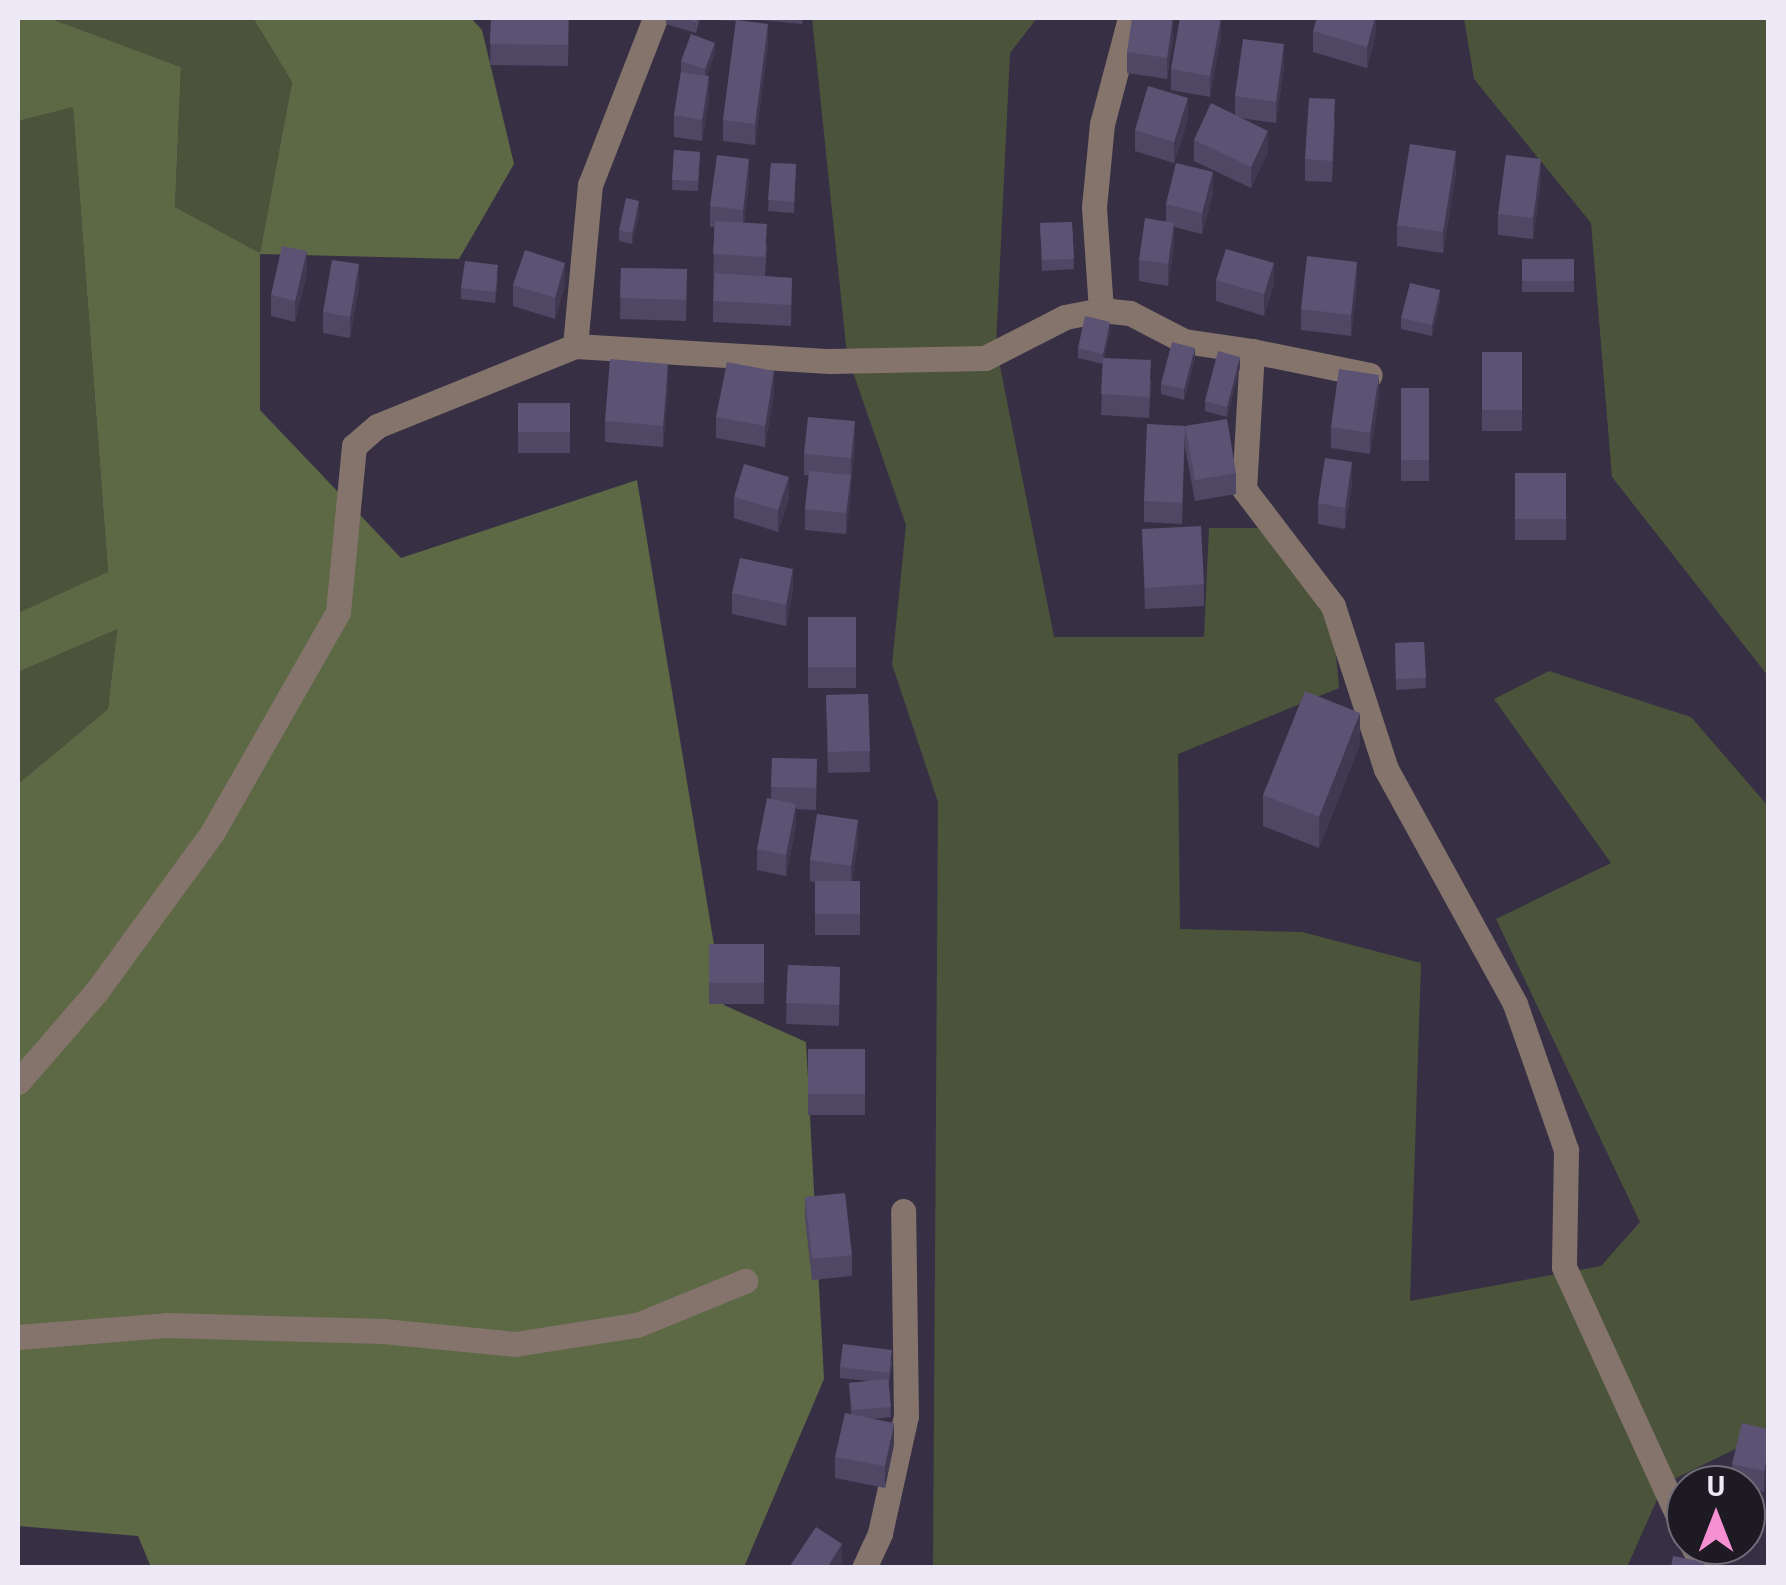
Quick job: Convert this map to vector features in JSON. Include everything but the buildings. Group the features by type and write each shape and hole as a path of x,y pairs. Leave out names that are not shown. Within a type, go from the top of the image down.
{"street":[{"path":"575,346 590,185 655,18"},
{"path":"1101,310 1094,207 1102,124 1130,18"},
{"path":"18,1082 96,992 212,833 338,612 354,446 376,426 575,346 830,361 984,358 1065,317 1101,310 1130,313 1184,341 1374,376"},
{"path":"1252,352 1244,489 1334,606 1386,769 1514,1004 1566,1150 1564,1266 1666,1490"},
{"path":"864,1568 880,1533 906,1416 904,1211"},
{"path":"18,1337 166,1325 383,1331 515,1344 637,1325 745,1281"}],"green space":[{"path":"18,18 49,18 181,67 175,207 260,253 292,82 253,18 471,18 482,30 514,164 459,259 260,254 260,410 401,558 637,480 724,1005 806,1042 824,1379 744,1567 151,1567 138,1536 18,1526 18,784 108,709 117,629 18,672 18,613 108,572 73,107 18,121"},
{"path":"49,18 253,18 292,82 260,253 175,207 181,67"},
{"path":"812,18 1037,18 1010,53 996,346 1054,637 1204,637 1209,528 1269,528 1331,600 1339,688 1178,754 1180,929 1302,932 1421,963 1410,1301 1601,1266 1640,1222 1496,919 1611,863 1494,699 1549,671 1691,717 1768,806 1768,1433 1703,1465 1666,1465 1666,1483 1627,1567 933,1567 938,802 892,664 906,525 847,355"},
{"path":"1464,18 1768,18 1768,676 1612,477 1591,223 1474,79"},
{"path":"73,106 108,573 18,613 18,121"},
{"path":"117,628 108,709 18,784 18,672"}]}
